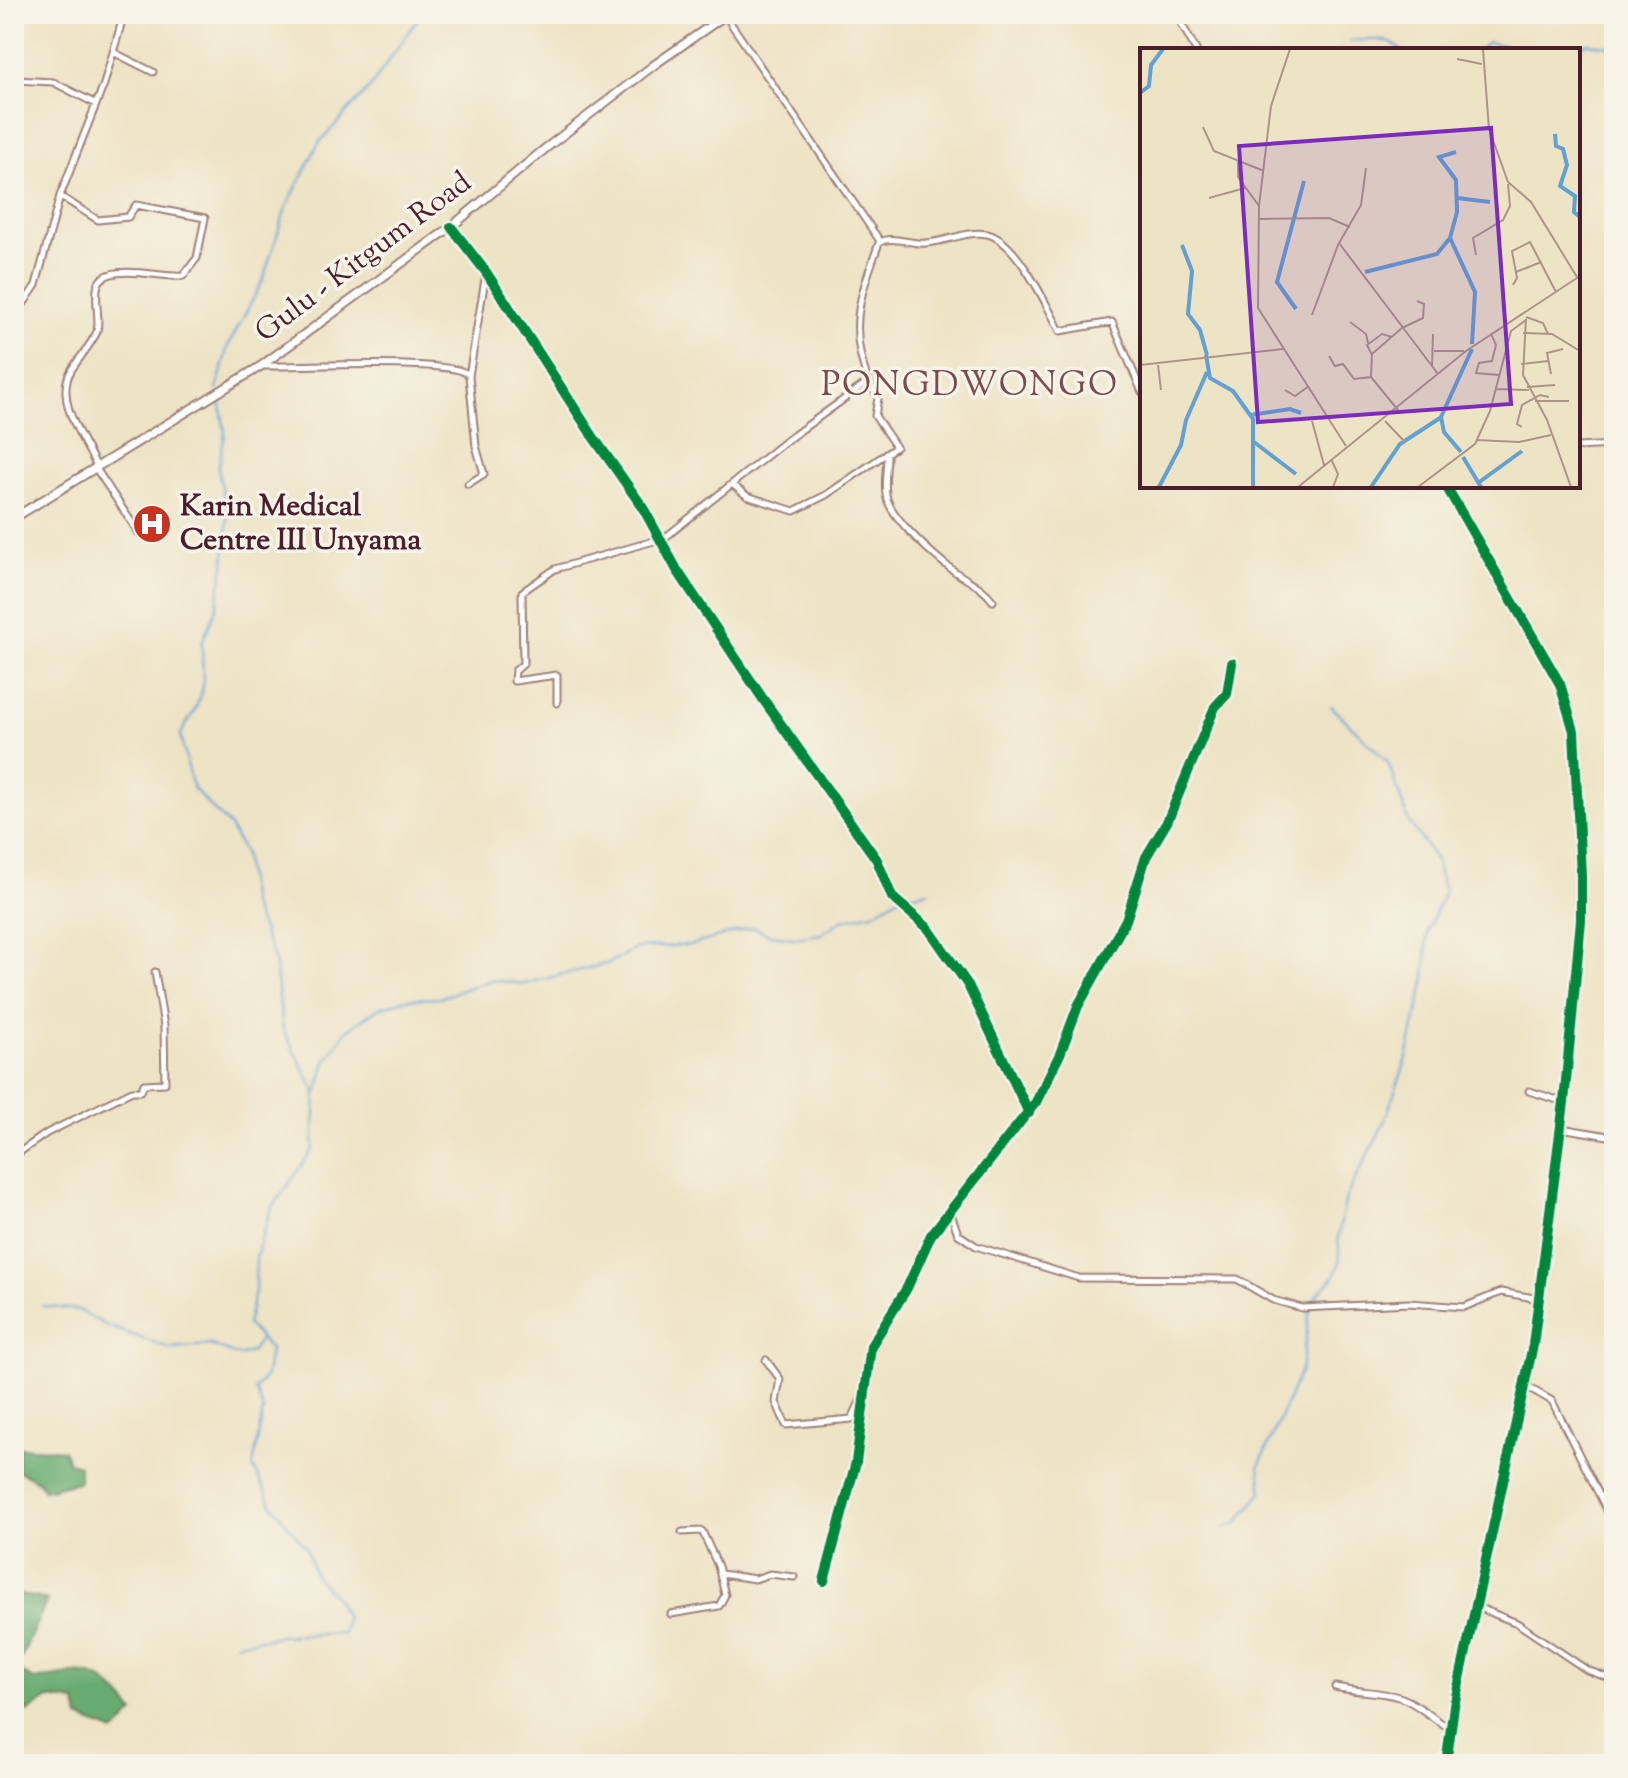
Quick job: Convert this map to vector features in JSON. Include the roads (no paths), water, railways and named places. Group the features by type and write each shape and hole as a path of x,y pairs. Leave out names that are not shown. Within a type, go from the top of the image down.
{"main road":[{"name":"Gulu - Kitgum Road","path":"14,518 95,465 261,366 451,227 546,148 726,15"}],"street":[{"path":"14,318 36,285 60,196 115,53 124,14"},
{"path":"231,14 237,18"},
{"path":"1176,14 1195,48"},
{"path":"726,15 880,241"},
{"path":"115,53 153,72"},
{"path":"14,80 53,82 96,104"},
{"path":"60,196 102,221 128,217 136,205 205,218 197,258 183,276 123,273 103,276 97,283 94,307 97,332 72,368 64,388 67,403 95,465 138,532"},
{"path":"451,227 486,272 763,699 877,860 892,897 928,928 968,985 1029,1113"},
{"path":"880,241 928,243 976,234 992,235 1030,273 1060,331 1112,322 1140,387"},
{"path":"733,485 747,496 794,511 826,495 896,447 875,416 878,398 868,380 856,341 859,302 880,241"},
{"path":"468,484 484,474 476,446 469,376 486,272"},
{"path":"261,366 302,368 418,363 461,368 469,376"},
{"path":"557,703 557,675 514,681 515,671 523,664 522,592 555,569 662,539 783,443 857,392 868,380"},
{"path":"1580,447 1614,445"},
{"path":"887,454 886,494 894,513 935,554 981,587 993,601"},
{"path":"1446,1764 1450,1728 1526,1386 1561,1128 1581,920 1574,731 1560,684 1447,488"},
{"path":"824,1581 856,1462 871,1346 907,1288 931,1235 1006,1136 1029,1113 1060,1054 1078,1006 1126,920 1146,857 1167,822 1215,707 1227,694 1232,663"},
{"path":"14,1156 47,1133 132,1091 141,1091 144,1084 165,1083 164,1026 155,972"},
{"path":"1529,1091 1564,1102"},
{"path":"1561,1128 1614,1137"},
{"path":"950,1211 958,1234 976,1246 1075,1277 1237,1279 1273,1300 1302,1308 1322,1309 1409,1303 1464,1307 1501,1292 1539,1299"},
{"path":"766,1360 780,1379 776,1402 786,1425 852,1419 863,1394"},
{"path":"1526,1386 1552,1401 1611,1508 1614,1524"},
{"path":"671,1614 722,1604 725,1595 721,1574 702,1531 682,1532"},
{"path":"721,1574 755,1579 770,1574 794,1577"},
{"path":"1477,1607 1517,1623 1587,1670 1614,1680"},
{"path":"1335,1687 1354,1691 1373,1690 1399,1697 1450,1728"}],"waterway":[{"path":"217,390 227,348 263,280 285,210 318,144 372,85 421,14"},
{"path":"1350,41 1384,41 1398,48"},
{"path":"1481,48 1488,42 1517,48"},
{"path":"1577,48 1587,43 1614,47"},
{"path":"220,400 225,433 218,469 228,515 224,566 216,609 202,642 203,687 196,708 180,735 193,788 230,827 244,853 251,904 274,958 283,1029 316,1093 313,1149 270,1211 256,1257 255,1292 247,1324 270,1349 266,1376 255,1389 263,1411 253,1466 271,1503 306,1548 316,1577 335,1597 346,1618 343,1633 280,1636 236,1643"},
{"path":"1225,1527 1236,1524 1262,1492 1259,1466 1301,1370 1311,1302 1334,1277 1340,1262 1338,1237 1346,1197 1383,1125 1407,1058 1425,979 1428,930 1444,892 1436,860 1408,820 1388,762 1331,706"},
{"path":"317,1093 326,1061 347,1030 377,1009 407,999 439,998 491,980 524,984 609,963 637,948 691,945 753,927 770,935 795,938 821,934 842,920 873,913 898,898 929,891"},
{"path":"42,1306 79,1310 107,1326 169,1348 211,1345 239,1356 251,1352 259,1341"}],"place":[{"name":"Karin Medical Centre III Unyama","path":"152,524"}],"district":[{"name":"PONGDWONGO","path":"970,386"}]}
